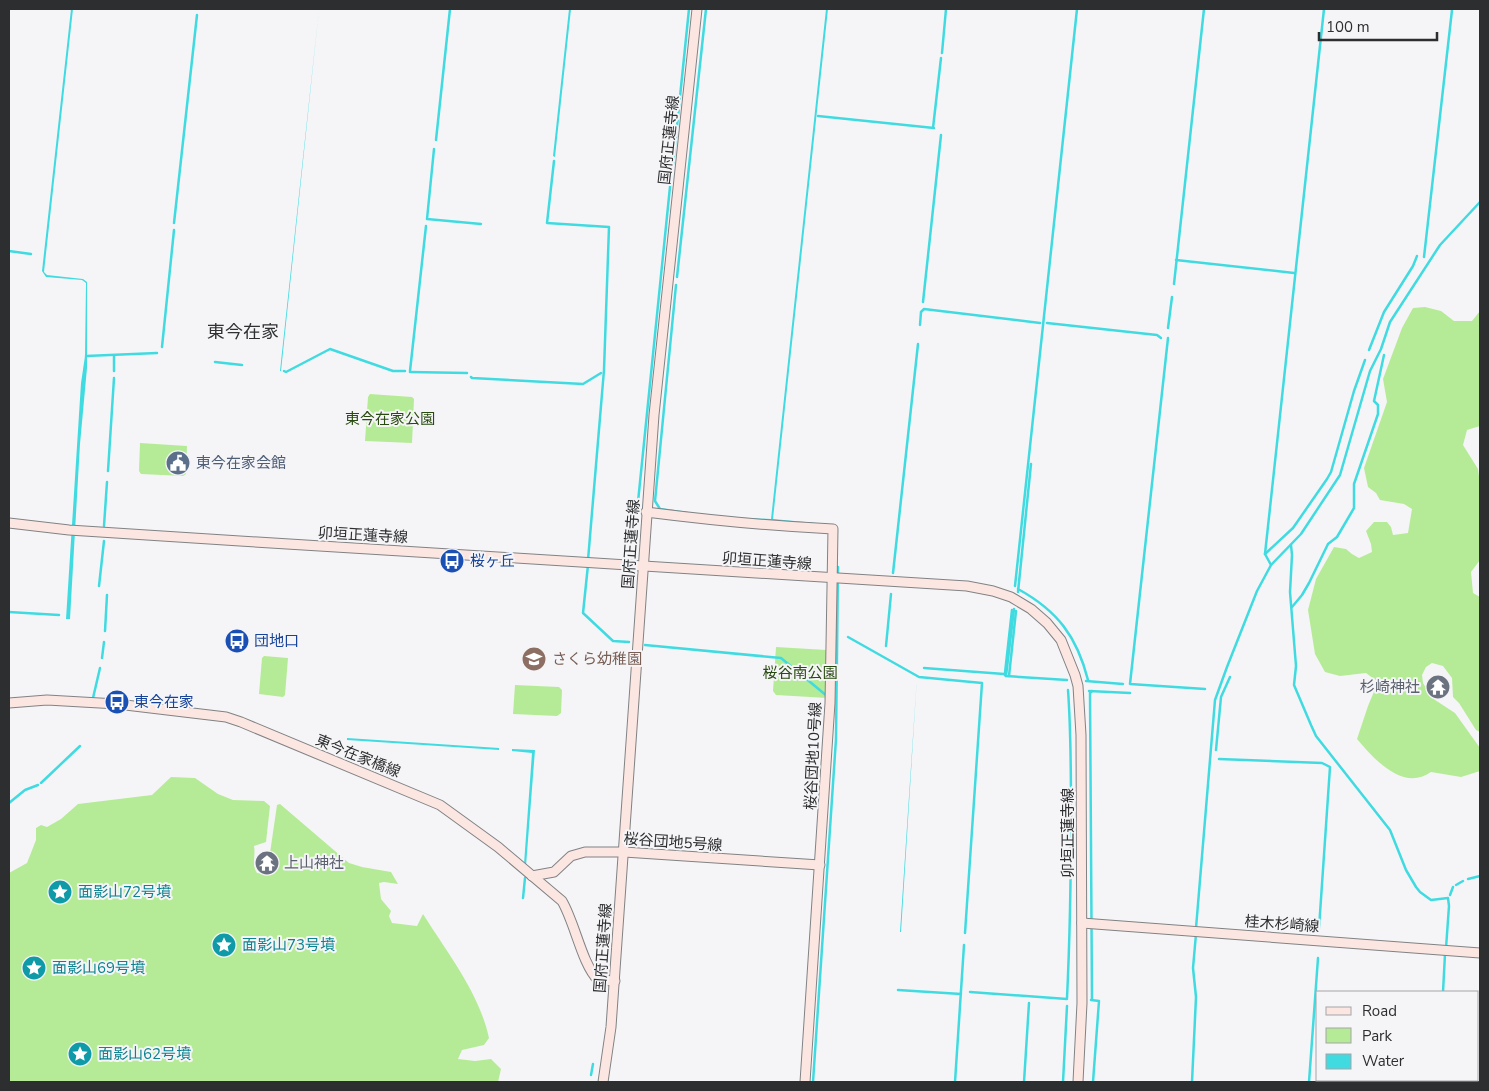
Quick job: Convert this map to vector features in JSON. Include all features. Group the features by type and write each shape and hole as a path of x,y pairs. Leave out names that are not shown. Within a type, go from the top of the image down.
{"main road":[{"name":"国府正蓮寺線","path":"603,1082 611,1030 615,982 654,415 697,9"},
{"name":"桜谷団地10号線","path":"646,512 777,527 833,529 830,702 814,930 806,1082"},
{"name":"卯垣正蓮寺線","path":"9,523 69,530 202,539 967,586 1011,597 1048,623 1061,640 1075,675 1080,704 1082,1003 1078,1082"},
{"name":"東今在家橋線","path":"9,703 47,700 117,704 226,717 440,805 498,847 562,901 569,913 590,972 598,980 615,982"},
{"name":"桜谷団地5号線","path":"532,876 554,872 571,856 579,853 624,852 820,865"},
{"name":"桂木杉崎線","path":"1082,923 1480,952"}],"green space":[{"path":"1425,307 1441,311 1454,321 1472,321 1480,311 1480,426 1467,430 1463,445 1478,469 1480,484 1480,560 1471,572 1473,593 1480,597 1480,732 1476,730 1453,697 1452,678 1443,666 1432,663 1426,667 1422,675 1423,683 1432,698 1455,713 1480,748 1480,771 1461,777 1431,772 1420,777 1400,776 1381,764 1364,747 1357,739 1378,682 1366,673 1340,676 1325,672 1315,654 1308,610 1316,579 1334,547 1346,549 1359,558 1372,552 1366,531 1374,522 1387,522 1391,527 1393,535 1408,533 1412,509 1404,504 1380,500 1376,493 1368,487 1364,468 1387,402 1383,379 1402,328 1413,308"},
{"name":"東今在家公園","path":"370,394 412,397 414,399 412,443 365,441 368,397"},
{"path":"140,443 187,446 186,474 183,476 141,474 139,471"},
{"name":"桜谷南公園","path":"776,647 827,650 827,698 776,695 773,691"},
{"path":"264,656 288,658 285,695 283,697 259,694 262,658"},
{"path":"515,685 559,687 562,690 561,713 557,716 513,714"},
{"path":"171,777 195,778 218,794 233,800 264,801 270,806 266,842 254,846 254,866 257,873 266,874 271,870 270,853 277,805 280,804 349,863 391,872 398,884 379,883 381,899 391,911 389,916 392,923 417,926 423,914 462,974 484,1021 489,1038 484,1045 462,1050 458,1059 475,1061 491,1059 501,1069 498,1082 9,1082 9,873 27,863 36,840 36,828 41,825 47,827 61,819 78,804 152,795"}],"water":[{"path":"71,9 73,9 44,272 47,275 83,279 87,282 87,368 80,444 70,619 66,619 81,383 85,356 86,283 82,280 46,277 42,271"},
{"path":"319,9 281,371 280,371"},
{"path":"569,9 571,9 555,157 553,156"},
{"path":"826,9 828,9 773,519 827,524 827,526 710,516 771,519"},
{"path":"917,676 901,932 900,932"},
{"path":"347,738 499,748 499,750 347,740"},
{"path":"512,749 535,750 526,866 524,864 532,753 512,751"}],"waterway":[{"path":"436,140 450,9"},
{"path":"673,165 689,9"},
{"path":"677,277 706,9"},
{"path":"942,53 946,9"},
{"path":"1015,586 1077,9"},
{"path":"1174,284 1204,9"},
{"path":"1271,565 1265,554 1324,9"},
{"path":"1424,257 1452,10"},
{"path":"174,223 197,15"},
{"path":"933,128 941,58"},
{"path":"818,116 934,128"},
{"path":"923,302 941,135"},
{"path":"434,149 427,219 481,224"},
{"path":"554,161 547,223 609,227 604,370 588,560"},
{"path":"638,502 671,177"},
{"path":"1196,928 1215,700 1227,667 1257,591 1271,565 1301,534 1340,475 1370,371 1381,349 1390,322 1440,245 1480,202"},
{"path":"410,371 426,226"},
{"path":"162,347 174,230"},
{"path":"9,251 31,254"},
{"path":"1369,350 1384,312 1413,266 1417,256"},
{"path":"1176,260 1294,273"},
{"path":"676,285 655,501 660,509 687,513"},
{"path":"1168,328 1172,297"},
{"path":"920,325 921,312 924,309 1040,323"},
{"path":"1047,323 1157,335 1161,338"},
{"path":"1168,338 1130,684 1205,689"},
{"path":"893,573 918,344"},
{"path":"284,371 286,372 330,349 393,371 405,371"},
{"path":"86,356 157,353"},
{"path":"1292,607 1309,583 1328,544 1337,537 1354,508 1354,484 1378,414 1378,405 1374,401 1384,355"},
{"path":"114,356 114,371"},
{"path":"1265,554 1293,528 1331,472 1354,391 1365,360"},
{"path":"215,362 242,365"},
{"path":"410,372 467,373"},
{"path":"471,377 583,384 601,373"},
{"path":"108,471 114,378"},
{"path":"1018,592 1031,464"},
{"path":"104,526 107,482"},
{"path":"99,586 104,541"},
{"path":"1291,545 1290,592 1296,666 1294,685 1316,736 1390,830 1406,870 1416,887 1431,900 1448,898 1446,948"},
{"path":"588,565 583,613 613,641 629,642"},
{"path":"813,1082 836,739 838,567"},
{"path":"1018,589 1044,606 1064,627 1078,651 1088,680"},
{"path":"886,646 891,594"},
{"path":"105,631 107,595"},
{"path":"1006,676 1014,609"},
{"path":"1005,673 1012,610"},
{"path":"1009,676 1016,611"},
{"path":"9,612 59,615"},
{"path":"848,637 919,677 982,683 965,933"},
{"path":"102,658 104,642"},
{"path":"645,645 781,658 827,696"},
{"path":"93,698 100,668"},
{"path":"924,668 1067,680"},
{"path":"1216,750 1221,697 1230,677"},
{"path":"1086,681 1123,684"},
{"path":"1067,998 1071,835 1071,751 1068,690"},
{"path":"1089,691 1130,693"},
{"path":"1092,691 1090,693 1092,999"},
{"path":"41,783 80,746"},
{"path":"1219,759 1322,763 1330,767 1319,928"},
{"path":"9,803 25,790 38,785"},
{"path":"1468,879 1480,876"},
{"path":"523,898 525,878"},
{"path":"1456,885 1463,881"},
{"path":"1450,895 1453,887"},
{"path":"1192,1082 1196,997 1193,968 1196,934"},
{"path":"955,1082 964,945"},
{"path":"1443,991 1445,954"},
{"path":"1309,1082 1318,958"},
{"path":"898,990 961,994"},
{"path":"970,992 1067,999"},
{"path":"1091,1000 1099,1001 1093,1082"},
{"path":"1024,1082 1029,1003"},
{"path":"1063,1082 1067,1006"},
{"path":"591,1075 593,1064"}],"place":[{"name":"東今在家会館","path":"178,463"},
{"name":"桜ヶ丘","path":"452,561"},
{"name":"団地口","path":"237,641"},
{"name":"さくら幼稚園","path":"534,659"},
{"name":"杉崎神社","path":"1438,687"},
{"name":"東今在家","path":"117,702"},
{"name":"上山神社","path":"267,863"},
{"name":"面影山72号墳","path":"60,892"},
{"name":"面影山73号墳","path":"224,945"},
{"name":"面影山69号墳","path":"34,968"},
{"name":"面影山62号墳","path":"80,1054"}],"district":[{"name":"東今在家","path":"243,332"}]}
